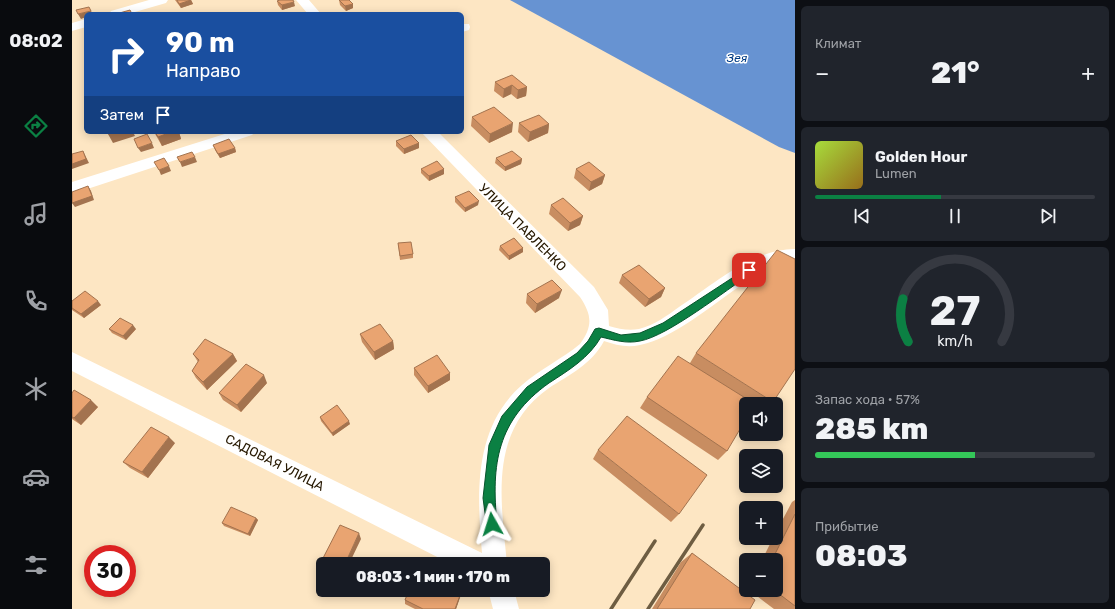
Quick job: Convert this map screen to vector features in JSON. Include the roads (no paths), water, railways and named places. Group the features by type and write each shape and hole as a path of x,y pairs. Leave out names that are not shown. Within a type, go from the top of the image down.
{"street":[{"path":"122,12 162,0"},
{"path":"302,0 313,12"},
{"path":"72,27 84,23"},
{"path":"72,188 241,134"},
{"name":"УЛИЦА ПАВЛЕНКО","path":"431,134 587,292 599,312 599,332"},
{"path":"494,557 489,498 495,445 506,419 531,390 580,356 592,344 599,332 621,338 640,337 667,326 749,270 781,256 795,256"},
{"name":"САДОВАЯ УЛИЦА","path":"72,361 463,557"},
{"path":"503,597 506,609"}],"water":[{"name":"Зея","path":"510,0 795,0 795,153 779,147"}],"railway":[{"path":"648,609 703,525"},
{"path":"611,609 655,541"}]}
